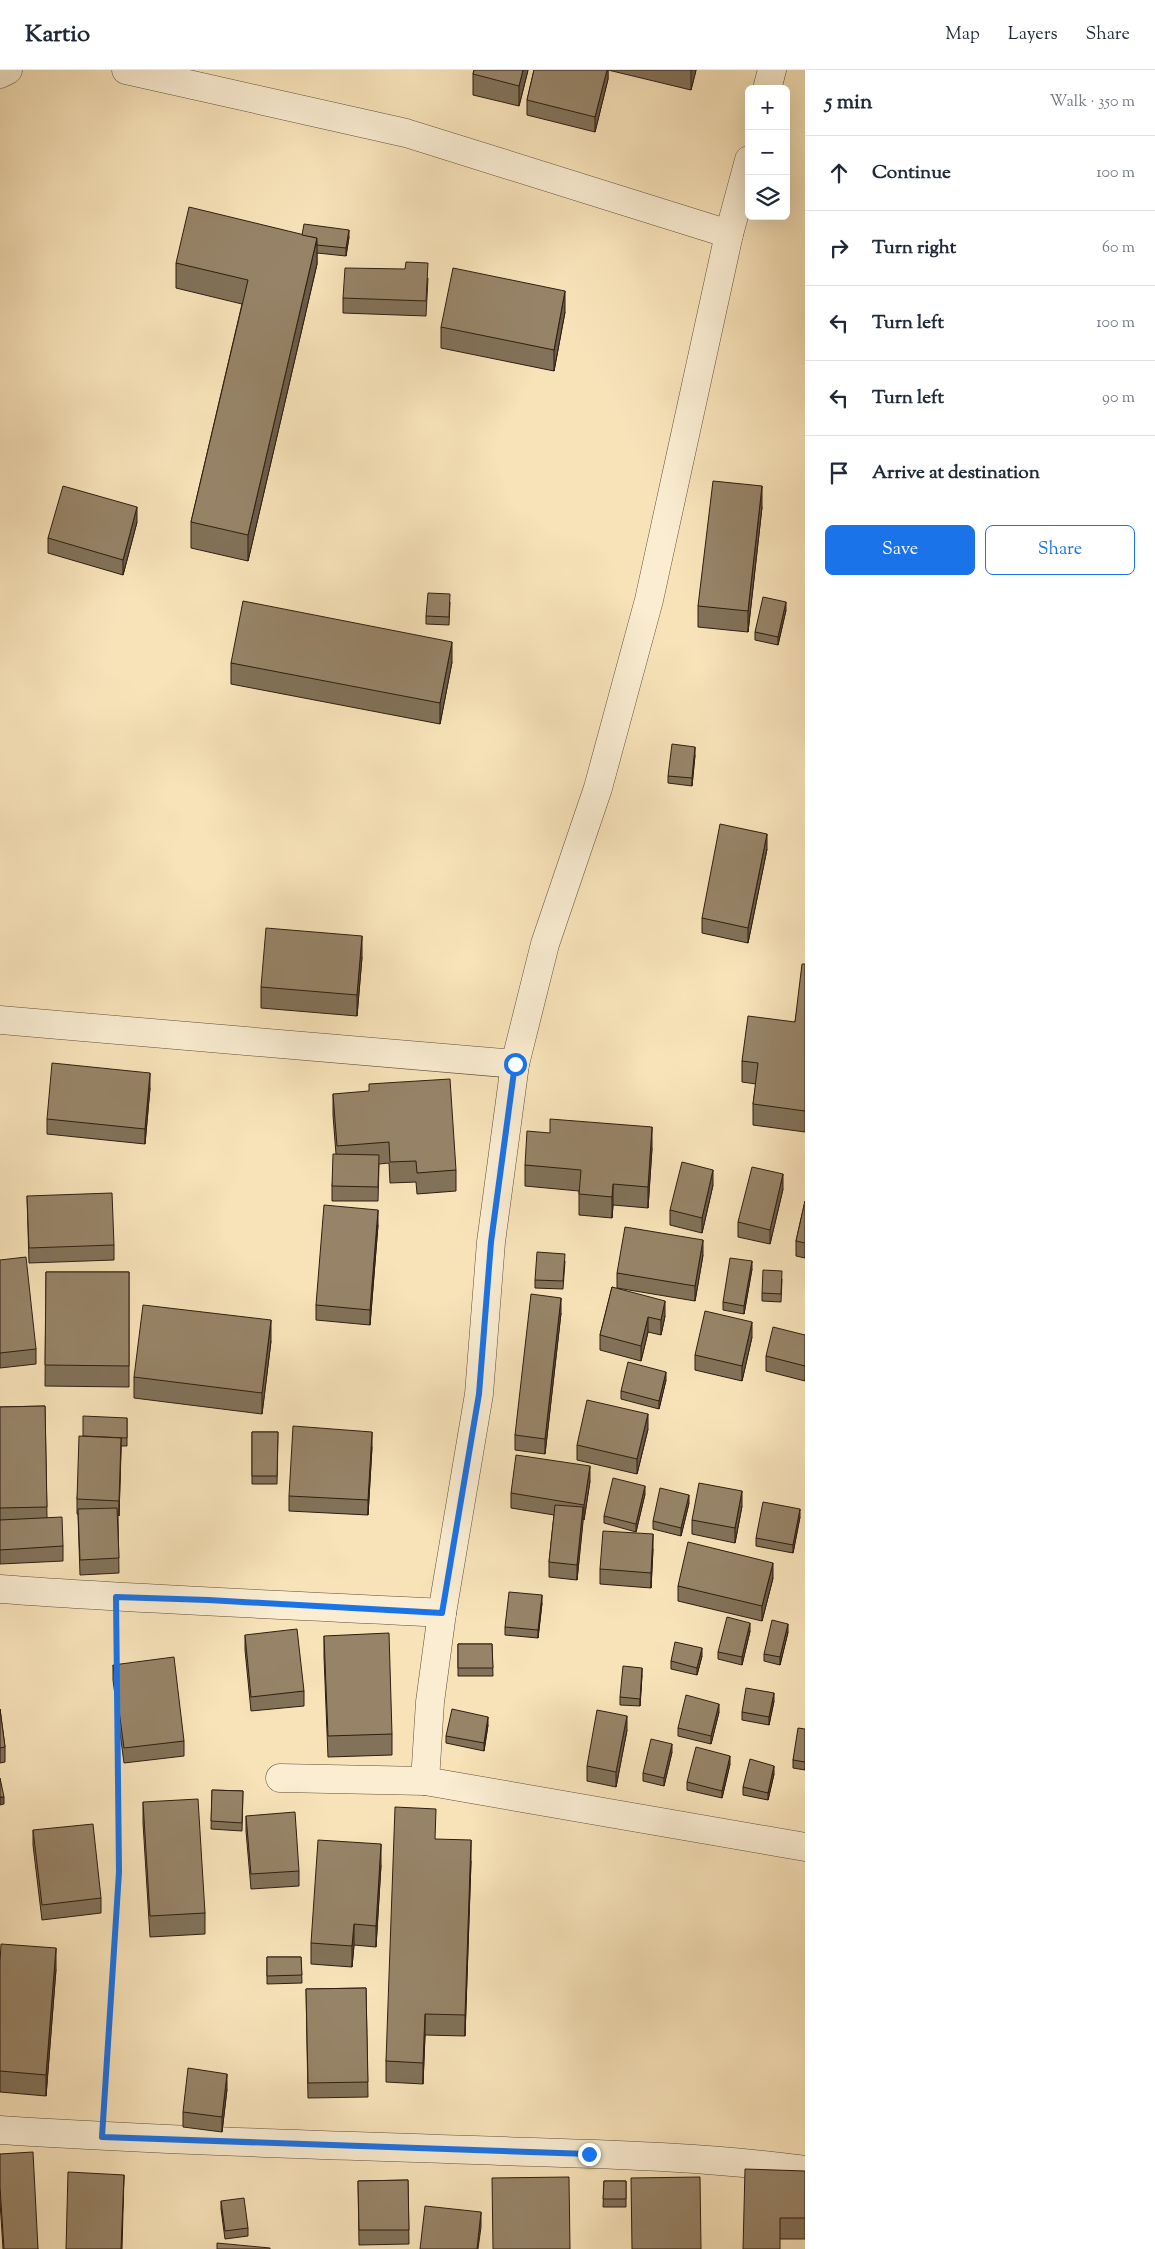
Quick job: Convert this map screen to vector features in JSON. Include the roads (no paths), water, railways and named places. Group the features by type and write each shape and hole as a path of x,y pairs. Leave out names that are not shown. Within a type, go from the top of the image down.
{"street":[{"path":"0,74 8,70"},
{"path":"126,70 406,132 729,234"},
{"path":"769,85 772,70"},
{"path":"425,1781 430,1702 442,1613 479,1394 491,1242 515,1064 545,944 598,788 649,600 729,234 745,175"},
{"path":"0,1020 515,1064"},
{"path":"0,1589 116,1597 208,1600 442,1613"},
{"path":"280,1778 425,1781 805,1847"},
{"path":"0,2130 102,2137 589,2154 753,2163 805,2170"}]}
